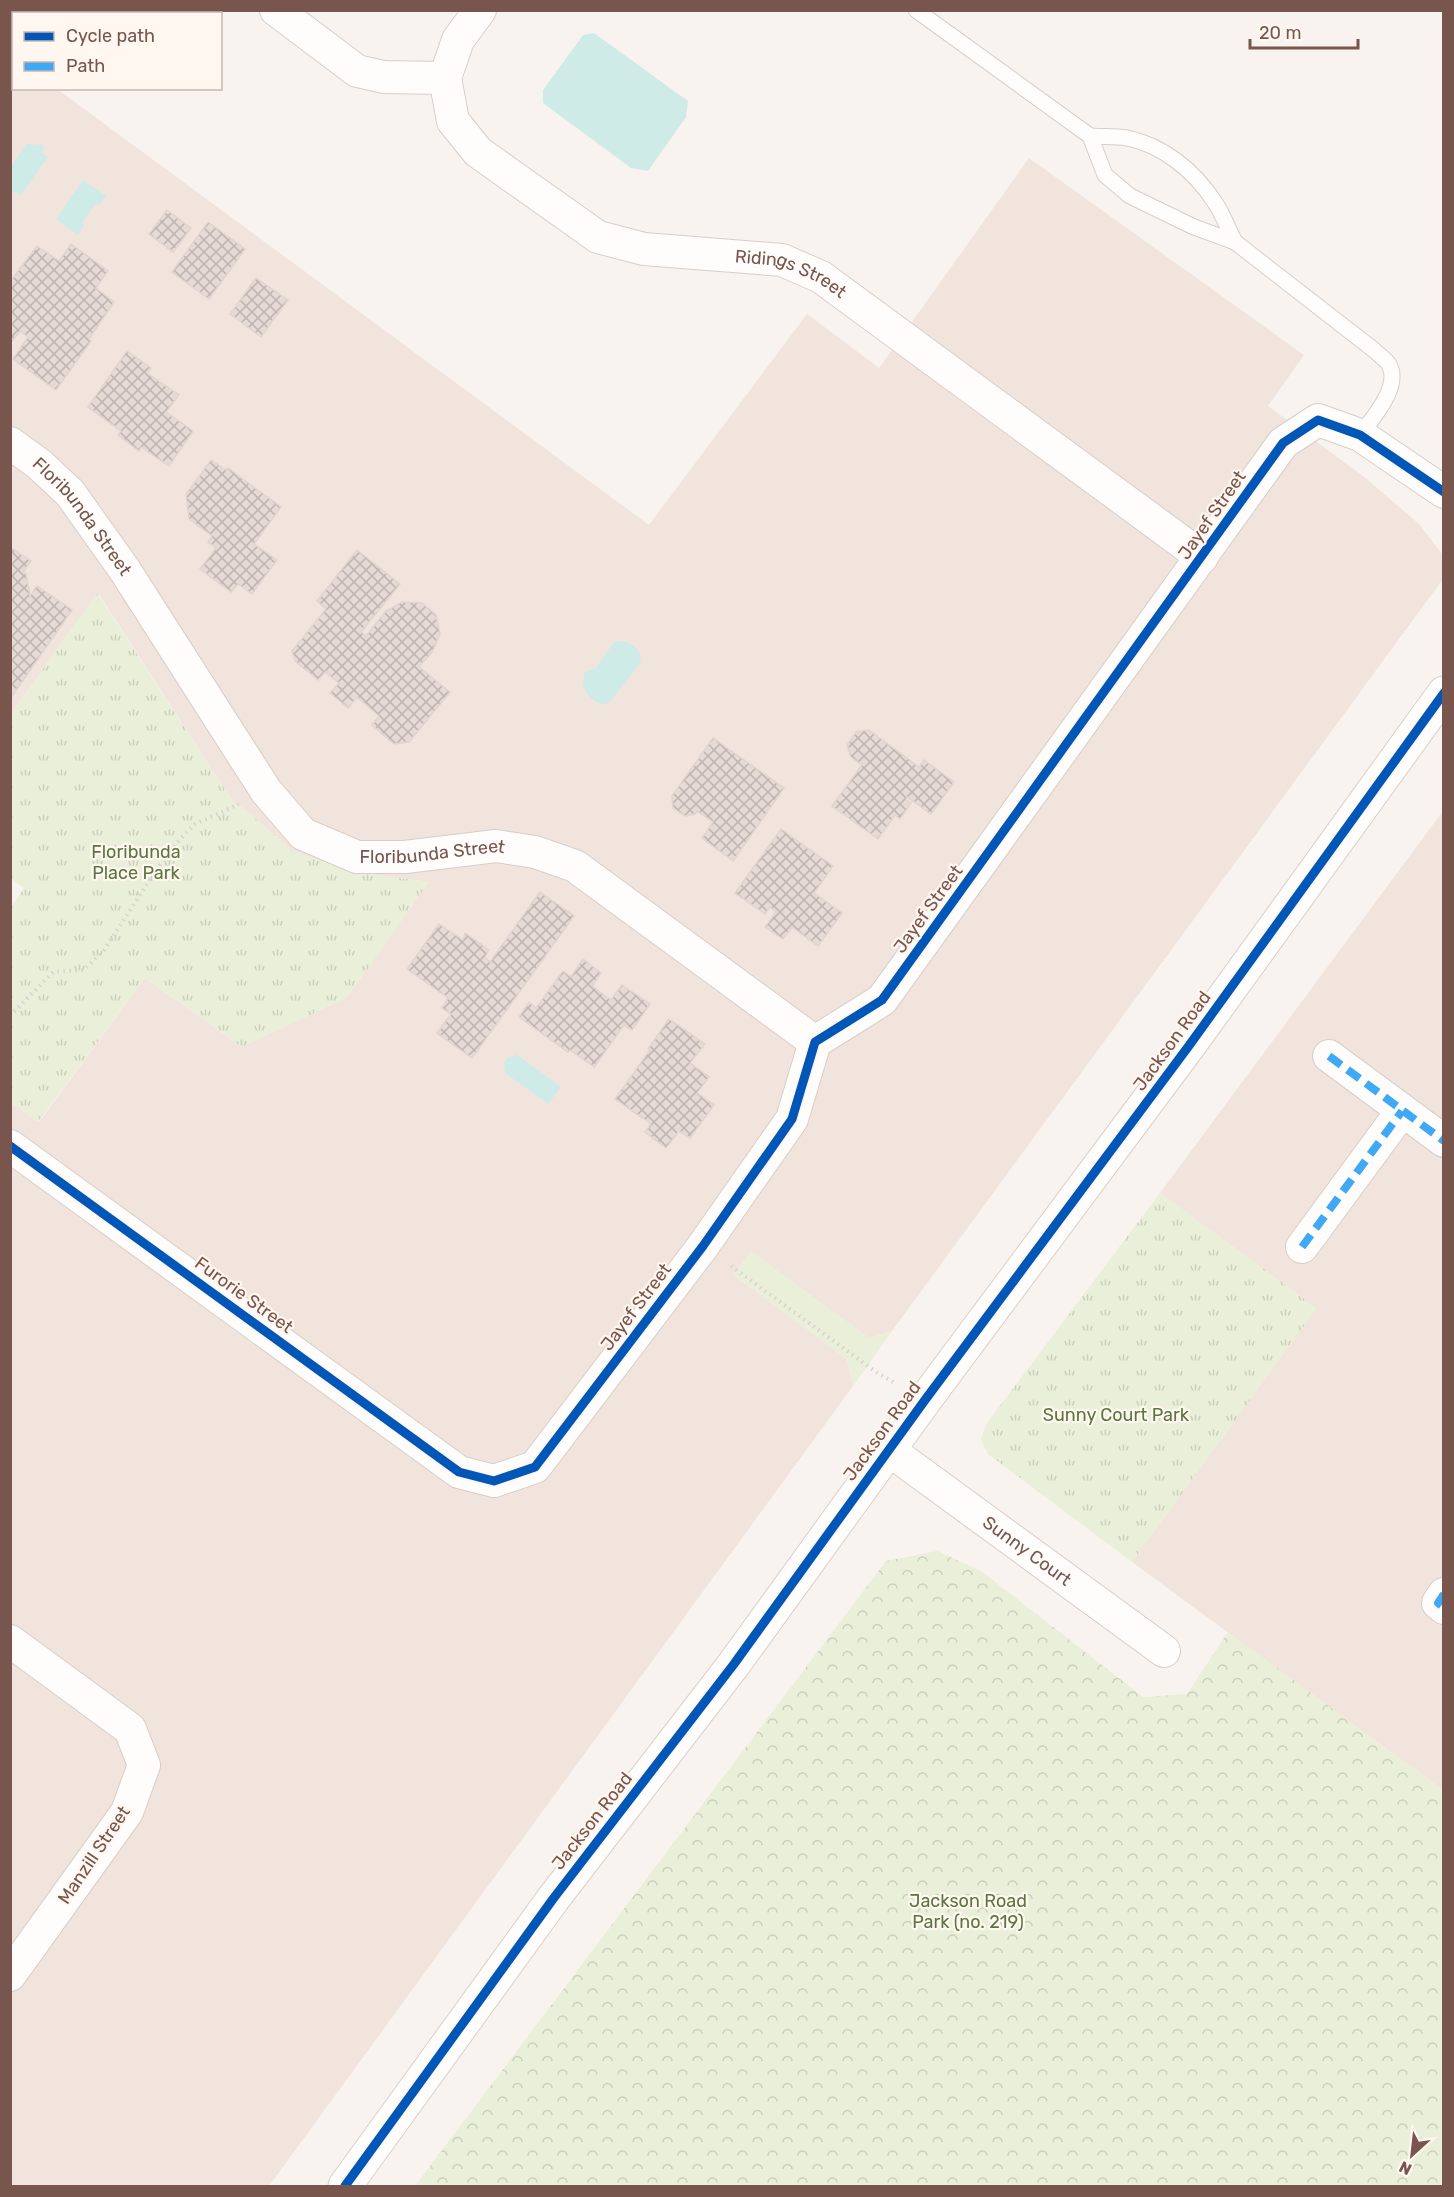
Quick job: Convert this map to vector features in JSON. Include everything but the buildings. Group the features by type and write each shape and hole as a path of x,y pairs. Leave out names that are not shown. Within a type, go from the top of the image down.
{"street":[{"path":"276,10 357,71 384,77 446,78"},
{"name":"Ridings Street","path":"480,10 458,40 446,78 453,122 478,152 598,237 644,249 782,260 821,277 1202,557"},
{"name":"Jayef Street","path":"459,1472 494,1481 535,1467 703,1246 792,1119 815,1042 882,1000 1283,443 1318,420 1360,435 1443,492"},
{"name":"Floribunda Street","path":"10,443 39,464 70,493 124,569 266,791 303,834 357,857 405,857 496,846 535,852 575,866 815,1042"},
{"name":"Jackson Road","path":"345,2187 553,1899 734,1664 925,1400 1188,1047 1443,693"},
{"path":"1329,1056 1443,1141"},
{"path":"1302,1247 1402,1111"},
{"name":"Furorie Street","path":"10,1146 459,1472"},
{"name":"Sunny Court","path":"889,1450 1164,1651"},
{"path":"1443,1594 1438,1603 1443,1608"},
{"name":"Manzill Street","path":"10,1641 130,1729 144,1765 127,1812 10,1975"}],"lane":[{"path":"916,10 1090,136 1127,138 1156,147 1176,160 1200,182 1215,202 1235,242"},
{"path":"1090,136 1105,175 1130,196 1194,227 1235,242 1374,350 1389,365 1392,384 1383,404 1360,435"}],"path":[{"path":"10,1016 53,972 84,970 104,950 168,852 195,824 266,791"},
{"path":"703,1246 876,1372 925,1400"}],"shaded area":[{"path":"11,54 12,90 58,90 649,525 807,314 879,368 1029,158 1304,355 1268,406 1363,476 1419,524 1443,555 1443,579 892,1331 869,1338 751,1252 734,1275 847,1359 853,1386 269,2186 11,2186 11,1103 39,1122 145,978 242,1047 429,882 352,872 293,851 230,797 98,593 11,714"},
{"path":"1443,811 1443,1790 1132,1562 1316,1308 1160,1193"}],"green space":[{"name":"Floribunda Place Park","path":"97,593 230,797 293,851 352,872 429,882 347,998 242,1047 145,978 38,1122 11,1103 11,907 24,888 11,878 11,714"},
{"name":"Sunny Court Park","path":"1160,1193 1317,1308 1132,1562 988,1454 981,1439 987,1423"},
{"path":"751,1251 869,1338 892,1331 853,1386 847,1359 733,1275"},
{"name":"Jackson Road Park (no. 219)","path":"937,1551 981,1571 1143,1697 1187,1694 1228,1632 1443,1790 1443,2186 415,2186 886,1561"}],"water":[{"path":"594,33 688,101 686,117 648,171 631,168 543,103 543,90 583,35"},
{"path":"31,143 34,146 40,144 44,146 42,153 48,157 21,195 15,191 11,194 11,166 27,144"},
{"path":"83,180 106,196 100,204 95,205 82,223 84,226 78,235 56,219"},
{"path":"614,642 629,643 641,654 640,663 610,702 599,703 586,691 583,683 585,672 596,668"},
{"path":"516,1054 561,1087 548,1104 505,1073 504,1063 508,1057"}],"marked path":[{"path":"1329,1056 1444,1141"},
{"path":"1302,1247 1402,1111"},
{"path":"1444,1594 1438,1603 1444,1608"}],"cycle path":[{"path":"10,1146 459,1472 494,1481 535,1467 703,1246 792,1119 815,1042 882,1000 1283,443 1318,420 1360,435 1444,492"},
{"path":"345,2186 553,1899 734,1664 925,1400 1188,1047 1444,693"}]}
